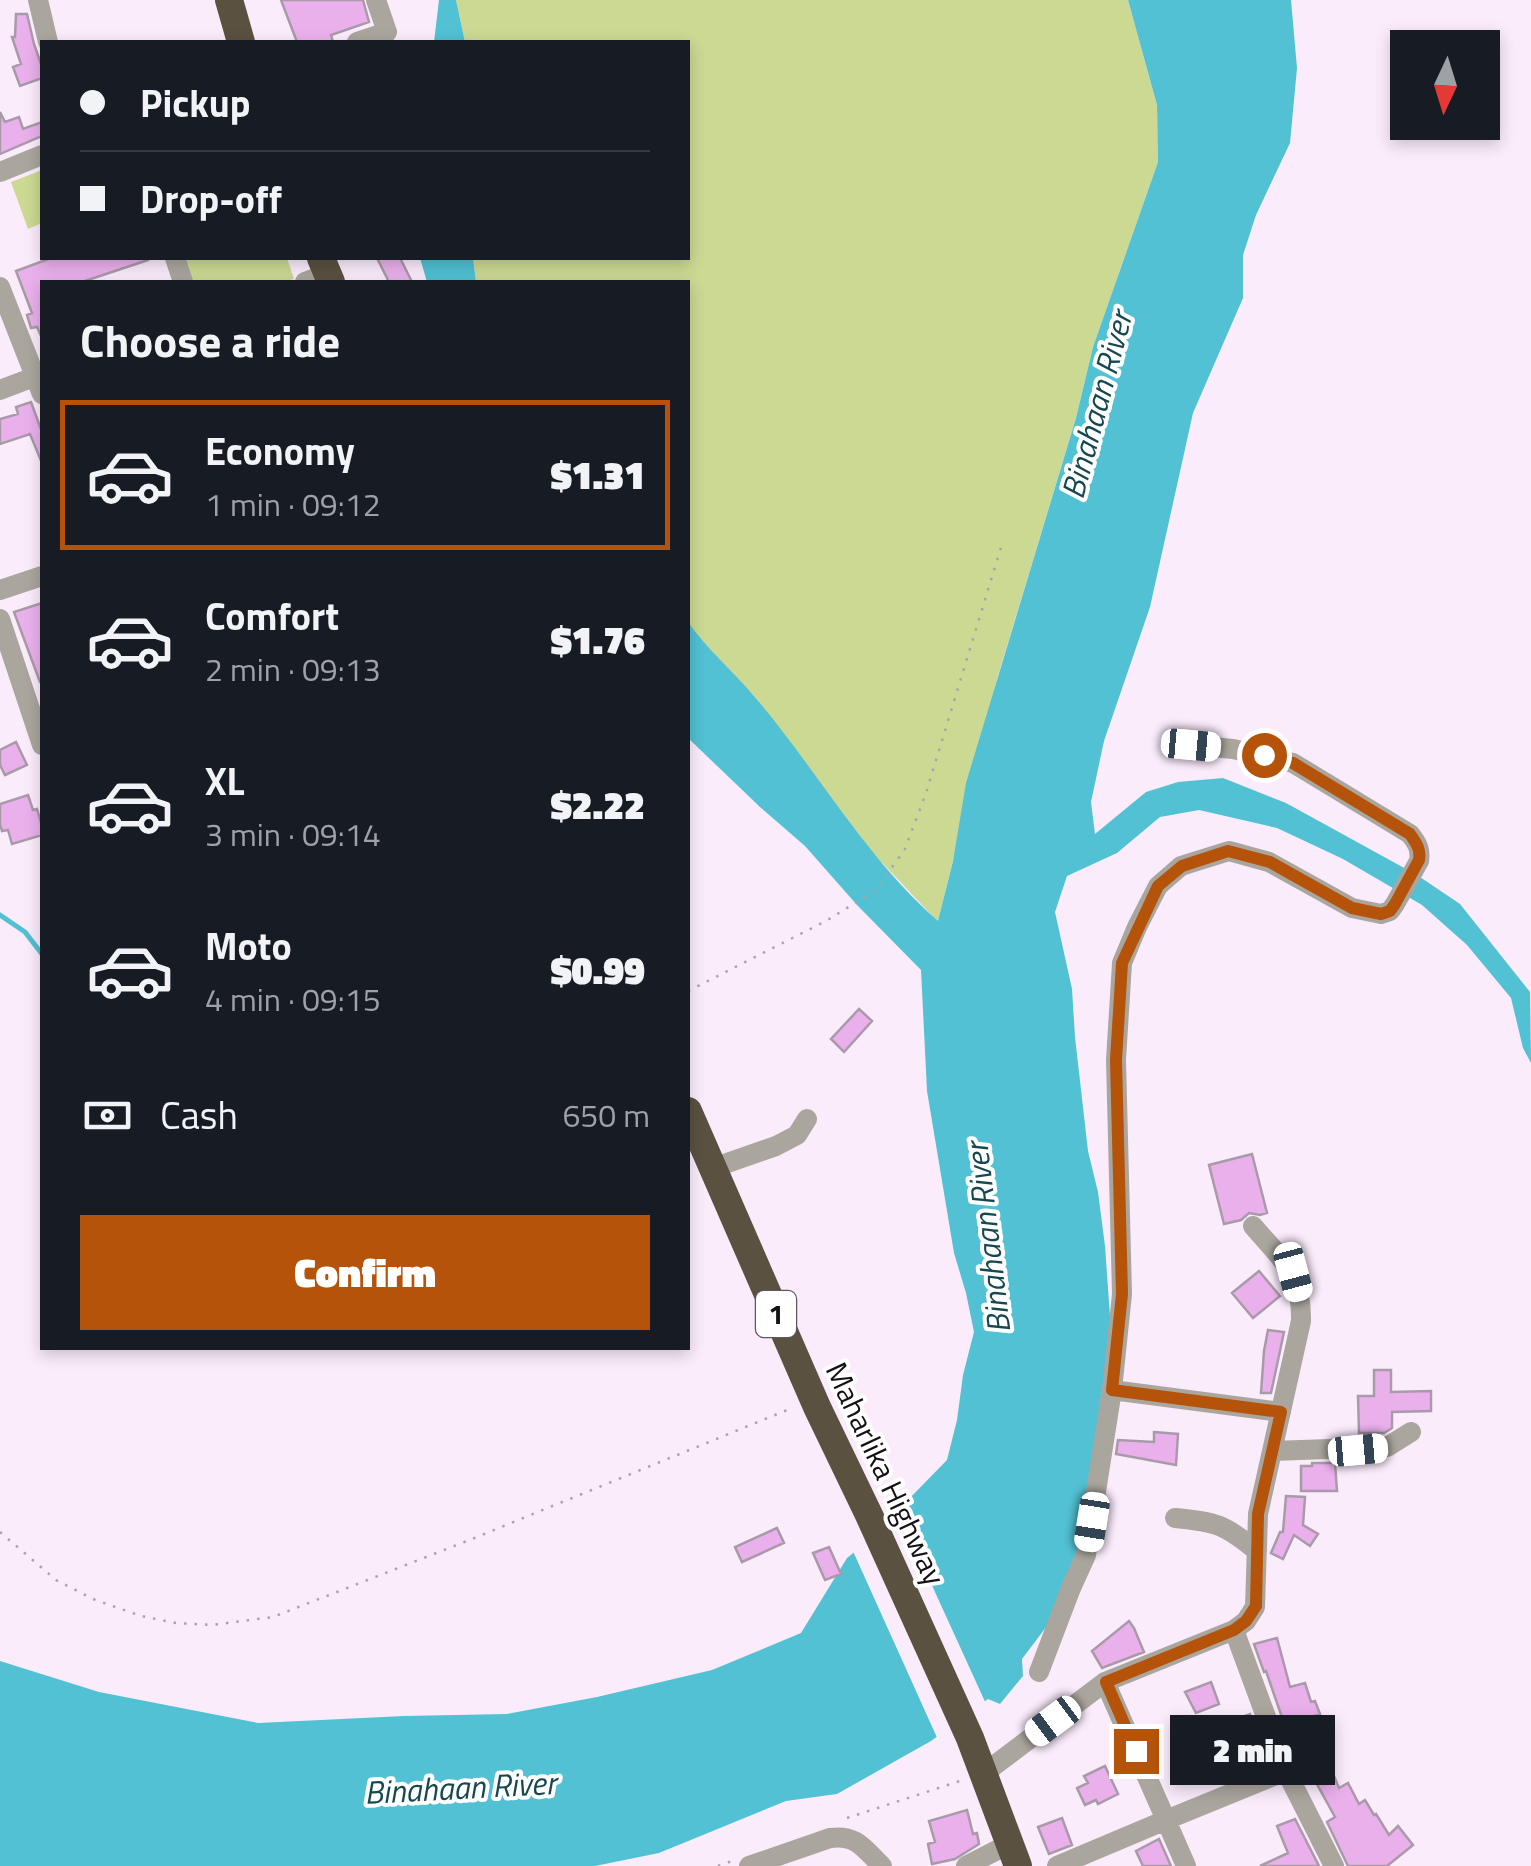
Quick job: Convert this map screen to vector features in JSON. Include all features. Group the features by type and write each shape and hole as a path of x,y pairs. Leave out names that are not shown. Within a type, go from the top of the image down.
{"highway":[{"path":"228,0 240,40"},
{"name":"Maharlika Highway","path":"690,1116 813,1398 970,1738 1014,1855"}],"street":[{"path":"38,0 48,40"},
{"path":"363,40 387,32 376,0"},
{"path":"0,172 40,156"},
{"path":"0,288 40,382 0,390"},
{"path":"0,590 40,577"},
{"path":"0,619 40,739"},
{"path":"1040,1672 1086,1555 1112,1390 1122,1294 1116,1060 1122,963 1158,886 1182,866 1228,851 1270,862 1352,908 1381,914 1395,904 1419,860 1419,846 1410,834 1293,763 1234,749 1191,745"},
{"path":"712,1168 786,1141 808,1119"},
{"path":"984,1774 1106,1682 1234,1630 1256,1606 1258,1514 1301,1322 1293,1272 1254,1226"},
{"path":"1112,1390 1281,1412"},
{"path":"1272,1451 1387,1447 1411,1432"},
{"path":"1175,1518 1208,1522 1230,1530 1257,1551"},
{"path":"1234,1630 1286,1771 1334,1866"},
{"path":"1106,1682 1186,1866"},
{"path":"1057,1866 1286,1771"},
{"path":"742,1863 842,1836 853,1838 882,1866"},
{"path":"966,1866 1014,1855"}],"path":[{"path":"690,990 826,921 876,890 906,849 1002,544"},
{"path":"0,1532 56,1580 92,1599 141,1616 212,1625 273,1617 813,1398"},
{"path":"848,1817 984,1774"},
{"path":"718,1866 742,1863"}],"green space":[{"path":"456,0 1128,0 1157,105 1158,162 1093,347 1076,418 997,679 938,922 872,852 754,696 690,625 690,280 476,280 473,260 690,260 690,40 465,40"},
{"path":"40,171 40,224 28,229 11,182"},
{"path":"184,260 288,260 294,279 290,280 190,280"}],"water":[{"path":"439,0 456,0 465,40 434,40"},
{"name":"Binahaan River","path":"1128,0 1291,0 1297,68 1290,143 1256,215 1243,255 1243,298 1193,413 1150,607 1104,741 1091,802 1095,834 1146,792 1178,782 1223,778 1286,803 1417,875 1460,904 1530,992 1531,1063 1523,1048 1511,998 1467,945 1422,905 1343,859 1277,828 1199,810 1160,817 1117,853 1067,876 1055,912 1072,989 1088,1151 1105,1246 1111,1330 1084,1539 1065,1602 1022,1659 1023,1676 1000,1704 988,1699 931,1741 837,1794 786,1801 659,1853 595,1866 0,1866 0,1661 99,1692 258,1723 507,1714 597,1697 712,1670 801,1633 847,1558 903,1513 905,1503 947,1460 974,1332 954,1253 927,1091 921,970 805,846 690,740 690,625 777,724 887,869 938,921 966,783 1076,418 1093,347 1158,162 1157,105"},
{"path":"421,260 473,260 476,280 426,280"}],"pier":[{"path":"898,1511 987,1706 939,1742 852,1549"}],"building":[{"path":"281,0 363,0 369,22 331,35 332,40 296,40"},
{"path":"16,14 27,14 40,61 40,79 20,86 13,67 21,64 15,37"},
{"path":"0,112 5,122 19,117 23,129 40,123 40,137 0,154"},
{"path":"46,260 148,260 88,280 40,280 40,334 37,327 31,328 27,315 32,313 16,271"},
{"path":"378,260 401,260 411,280 388,280"},
{"path":"31,402 40,427 40,458 30,434 0,444 0,419 18,414 16,407"},
{"path":"40,604 40,682 14,612"},
{"path":"16,742 27,765 5,775 0,750"},
{"path":"28,795 33,810 37,809 40,836 12,844 8,830 2,831 0,804"},
{"path":"859,1009 872,1021 844,1052 831,1039"},
{"path":"1252,1154 1267,1213 1249,1213 1241,1220 1224,1224 1209,1165"},
{"path":"1259,1271 1280,1296 1253,1318 1232,1293"},
{"path":"1268,1330 1284,1332 1271,1393 1261,1393 1264,1351"},
{"path":"1374,1370 1391,1370 1391,1392 1431,1391 1431,1411 1392,1412 1392,1428 1384,1433 1359,1433 1358,1396 1374,1396"},
{"path":"1154,1432 1178,1434 1176,1465 1116,1454 1118,1440 1154,1442"},
{"path":"1335,1463 1337,1491 1301,1491 1301,1466"},
{"path":"1286,1496 1305,1497 1303,1525 1318,1534 1310,1546 1294,1535 1283,1559 1271,1553 1283,1532"},
{"path":"777,1528 784,1543 742,1562 735,1547"},
{"path":"829,1547 841,1574 825,1580 813,1553"},
{"path":"1129,1621 1144,1652 1102,1668 1092,1651"},
{"path":"1277,1638 1290,1687 1305,1683 1311,1702 1315,1701 1320,1714 1302,1720 1315,1748 1319,1746 1326,1757 1339,1788 1348,1783 1359,1804 1365,1800 1389,1835 1398,1826 1413,1845 1387,1866 1348,1866 1327,1822 1335,1817 1303,1762 1297,1761 1254,1644"},
{"path":"1211,1682 1219,1704 1196,1713 1185,1692"},
{"path":"1250,1714 1268,1763 1256,1769 1234,1720"},
{"path":"1105,1766 1118,1794 1098,1804 1096,1800 1085,1805 1077,1788 1088,1783 1084,1776"},
{"path":"967,1810 979,1844 955,1859 932,1864 928,1844 935,1842 929,1821"},
{"path":"1062,1818 1072,1845 1049,1854 1038,1827"},
{"path":"1295,1819 1319,1866 1260,1866 1288,1853 1277,1826"},
{"path":"1159,1839 1171,1866 1143,1866 1136,1851"}],"waterway":[{"path":"0,915 25,932 40,951"}],"route":[{"path":"1136,1751 1106,1682 1234,1630 1256,1606 1258,1514 1281,1412 1112,1390 1122,1294 1116,1060 1122,963 1158,886 1182,866 1228,851 1270,862 1352,908 1381,914 1395,904 1420,854 1410,834 1293,763 1264,755"}]}
